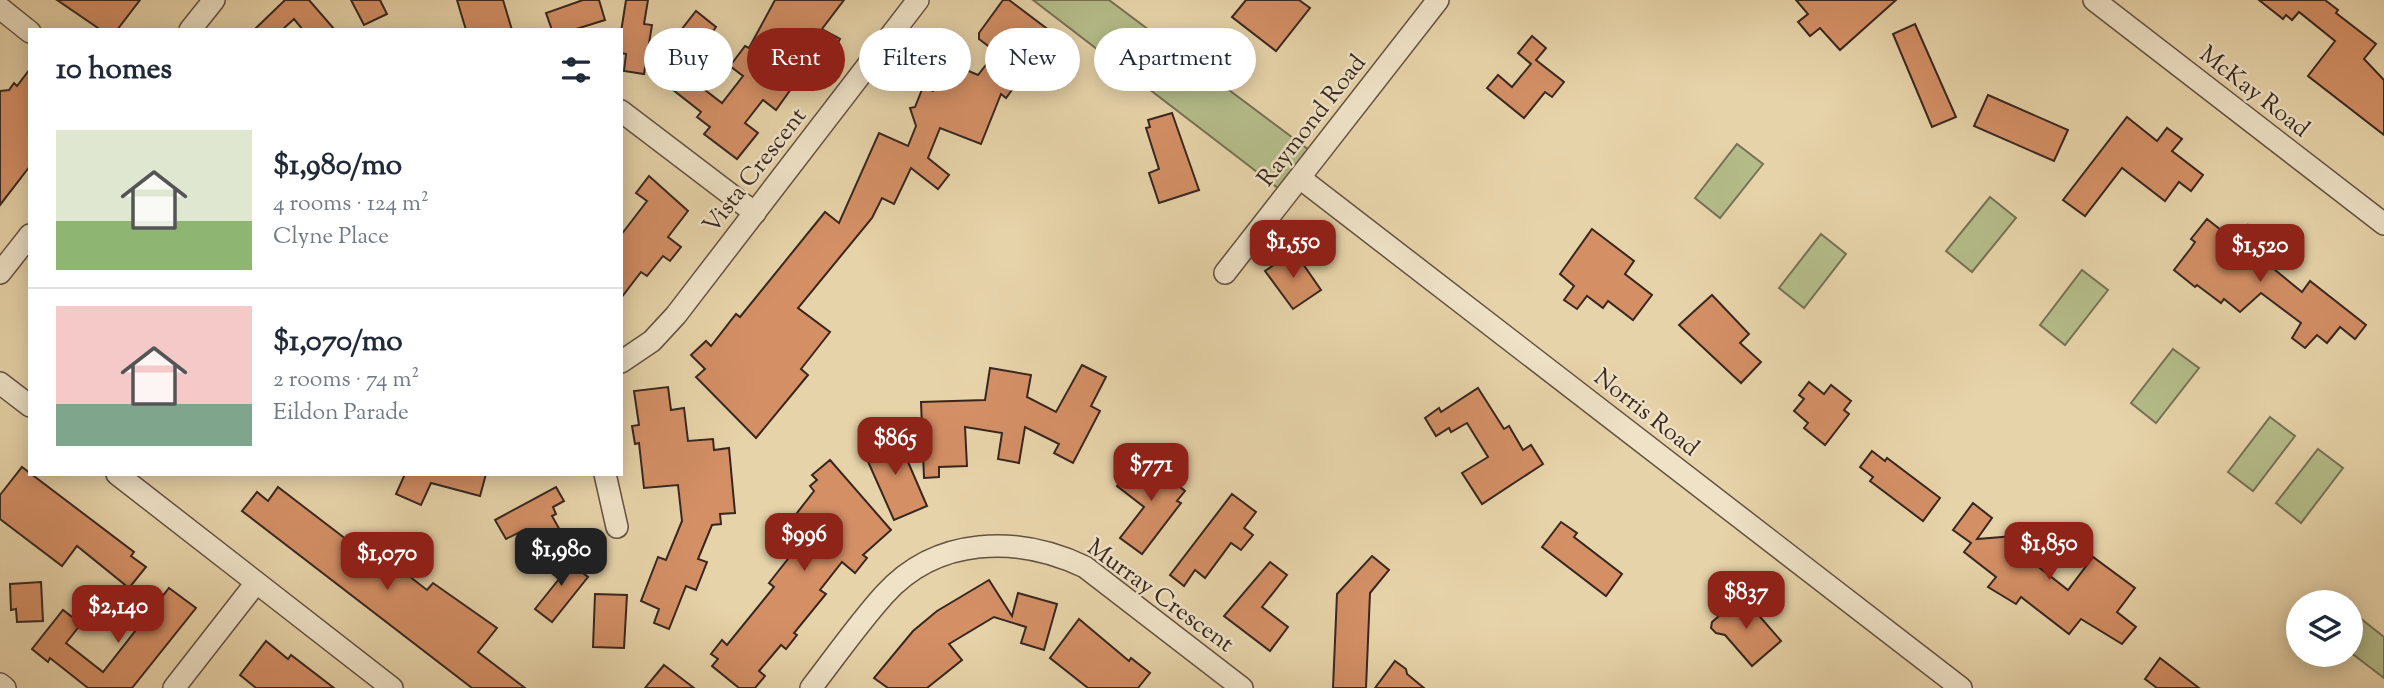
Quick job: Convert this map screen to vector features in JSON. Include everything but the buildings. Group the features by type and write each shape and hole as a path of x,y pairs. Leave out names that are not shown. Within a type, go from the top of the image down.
{"street":[{"path":"192,28 214,0"},
{"name":"Vista Crescent","path":"623,361 652,341 667,325 918,0"},
{"name":"Raymond Road","path":"1225,272 1438,0"},
{"name":"McKay Road","path":"2094,0 2384,223"},
{"path":"0,8 28,30"},
{"path":"623,113 755,213"},
{"name":"Norris Road","path":"1300,178 1961,688"},
{"path":"0,273 28,238"},
{"path":"0,383 28,404"},
{"path":"120,476 392,688"},
{"path":"605,476 617,527"},
{"name":"Murray Crescent","path":"811,688 885,594 904,577 936,558 961,549 1008,544 1057,553 1085,567 1241,688"},
{"path":"174,688 256,583"},
{"path":"0,684 5,688"}],"green space":[{"path":"1033,0 1109,0 1146,28 1094,28 1094,47 1080,36 1080,28 1069,28"},
{"path":"1152,91 1230,91 1317,156 1287,195"},
{"path":"1737,144 1763,164 1720,218 1695,198"},
{"path":"1990,197 2016,218 1972,272 1946,251"},
{"path":"1821,234 1846,254 1804,308 1779,288"},
{"path":"2082,270 2108,290 2065,345 2040,325"},
{"path":"2173,349 2199,368 2156,423 2131,403"},
{"path":"2270,417 2295,436 2253,491 2228,472"},
{"path":"2318,449 2343,468 2301,523 2276,503"},
{"path":"2363,620 2384,637 2384,678 2363,662"}]}
